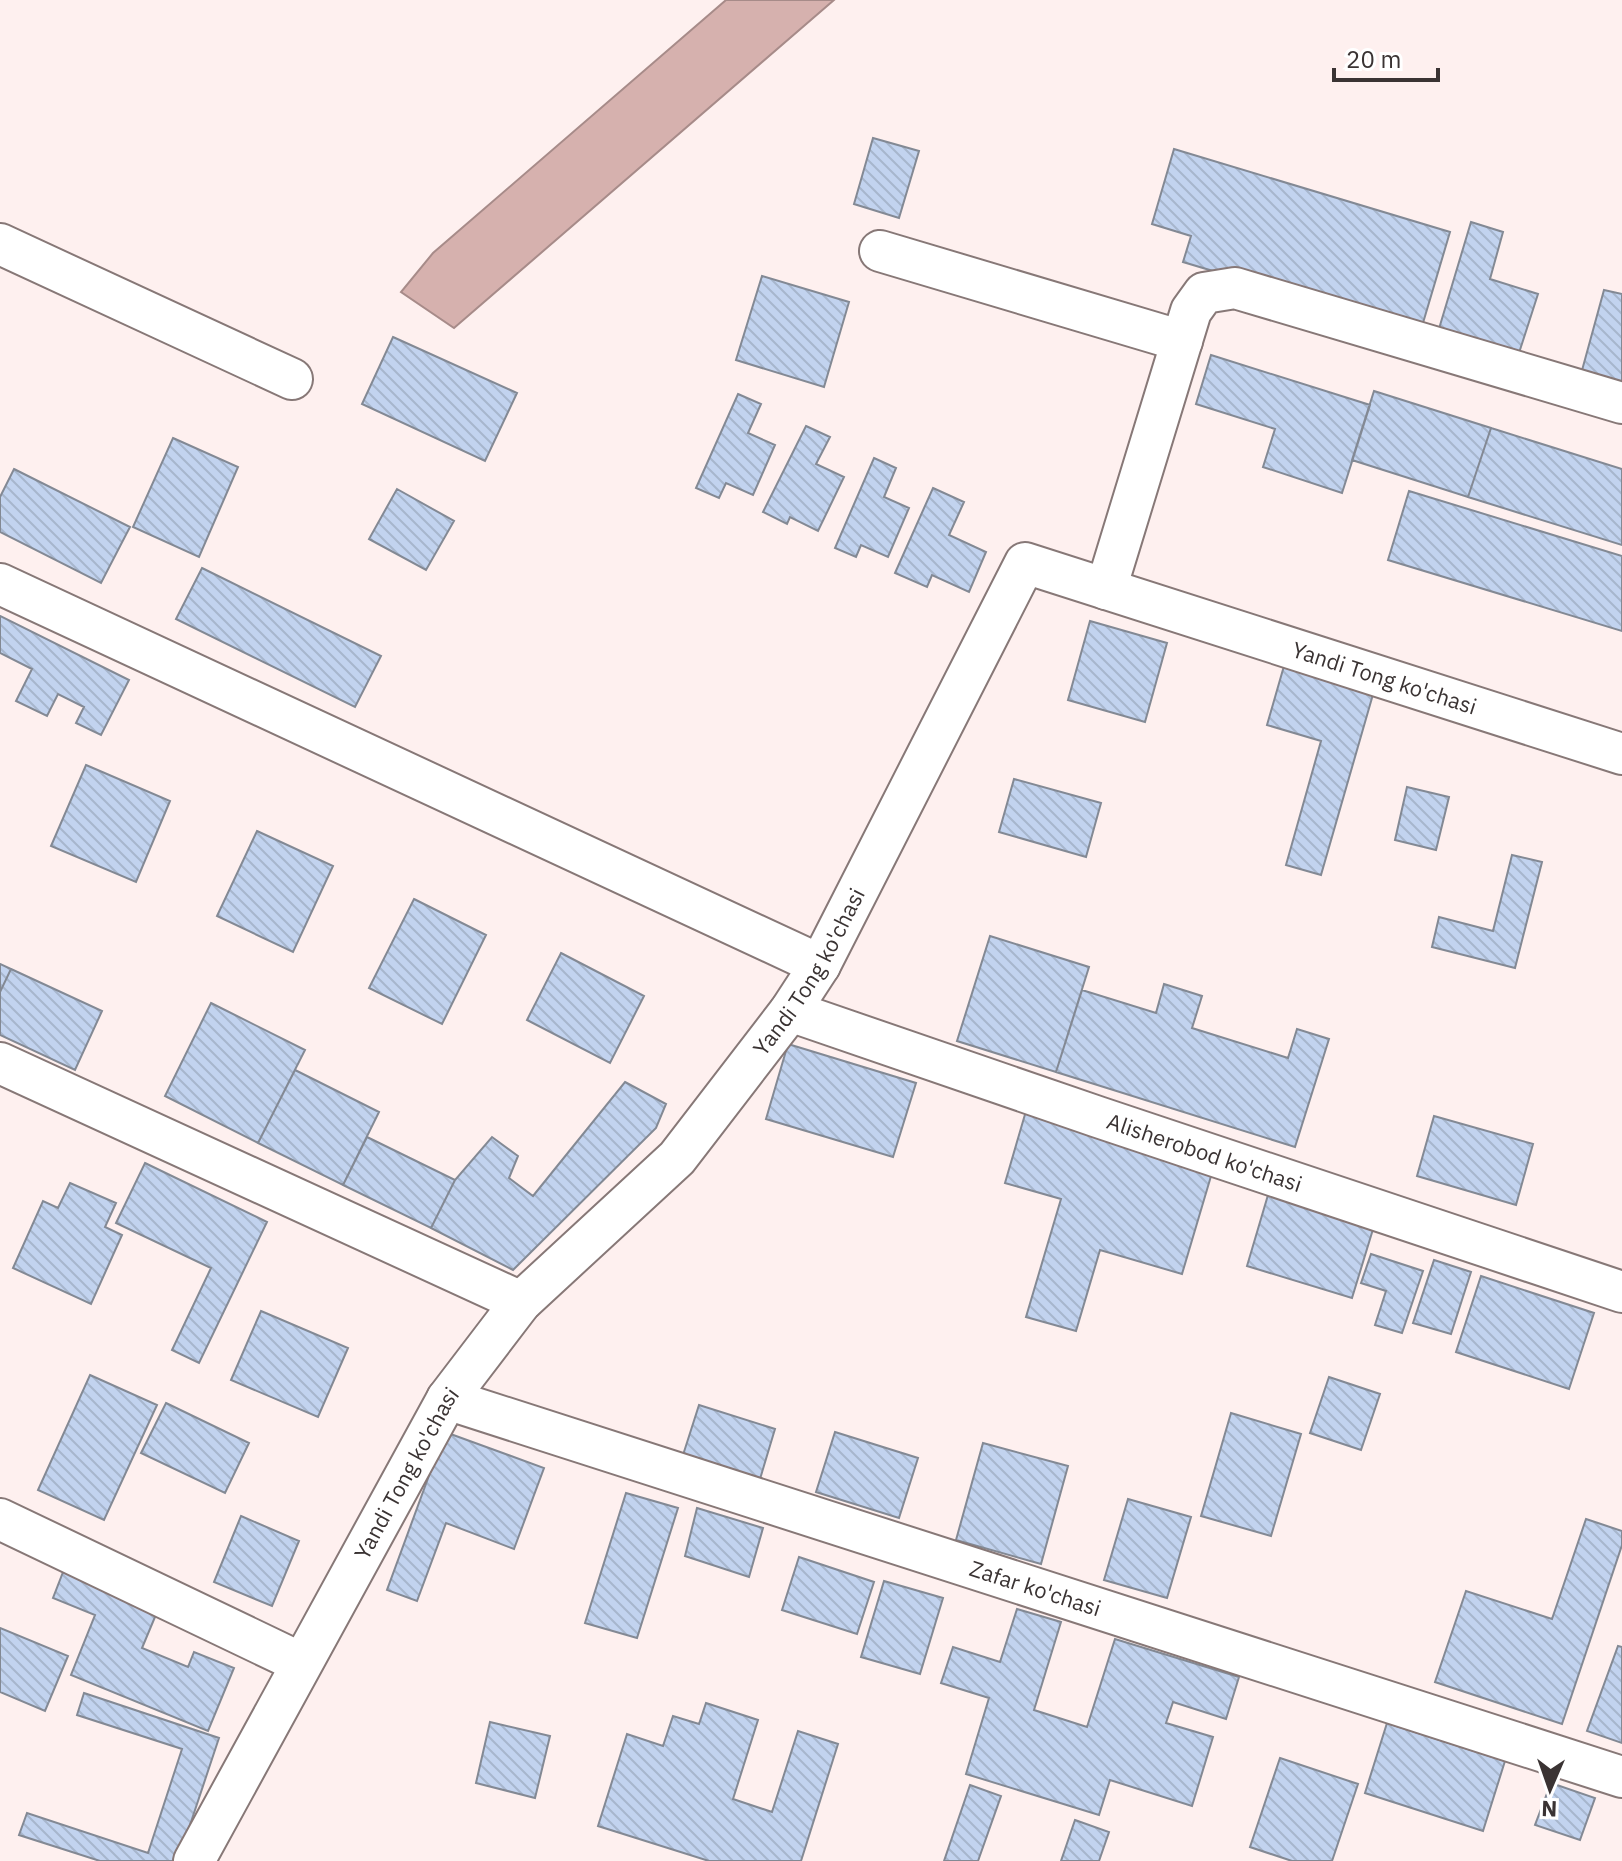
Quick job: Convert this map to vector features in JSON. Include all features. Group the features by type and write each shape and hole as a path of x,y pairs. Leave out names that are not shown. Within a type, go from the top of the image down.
{"street":[{"path":"0,244 292,379"},
{"path":"880,251 1182,341"},
{"path":"1106,589 1191,311 1204,293 1235,288 1622,403"},
{"name":"Yandi Tong ko'chasi","path":"194,1861 447,1399 521,1302 677,1158 790,1011 820,965 1025,563 1622,754"},
{"path":"0,584 820,965"},
{"name":"Alisherobod ko'chasi","path":"790,1011 1622,1292"},
{"path":"0,1063 521,1302"},
{"name":"Zafar ko'chasi","path":"447,1399 1622,1777"},
{"path":"0,1519 301,1663"}],"shaded area":[{"path":"726,0 834,0 454,328 401,292 433,253"}],"building":[{"path":"873,138 919,151 899,218 854,204"},
{"path":"1174,149 1450,232 1420,333 1183,262 1191,236 1152,224"},
{"path":"1471,222 1503,232 1490,279 1538,294 1518,356 1438,332"},
{"path":"762,276 849,302 824,387 736,360"},
{"path":"1604,290 1622,294 1622,386 1581,374"},
{"path":"393,337 517,393 485,461 362,404"},
{"path":"1211,355 1370,405 1342,493 1263,467 1275,429 1196,404"},
{"path":"1374,391 1491,428 1468,497 1352,460"},
{"path":"738,394 761,404 748,433 775,445 753,495 726,483 719,498 696,488"},
{"path":"806,426 830,437 816,464 844,477 818,531 790,517 787,524 763,512"},
{"path":"1491,428 1622,469 1622,545 1468,497"},
{"path":"173,438 238,467 199,557 133,527"},
{"path":"874,458 896,468 884,497 909,508 888,557 861,545 856,557 835,548"},
{"path":"14,469 130,527 101,583 0,532 0,497"},
{"path":"933,488 964,502 949,535 986,552 969,592 932,575 927,587 895,573"},
{"path":"397,489 454,521 426,570 369,539"},
{"path":"1409,491 1622,556 1622,631 1388,560"},
{"path":"202,568 381,656 355,707 176,619"},
{"path":"0,616 129,680 101,735 76,723 84,707 58,694 47,716 16,701 32,669 0,653"},
{"path":"1090,621 1167,643 1145,722 1068,700"},
{"path":"1286,659 1376,684 1321,875 1286,865 1321,741 1267,725"},
{"path":"86,765 170,801 136,882 51,846"},
{"path":"1014,779 1101,803 1086,857 999,832"},
{"path":"1407,787 1449,797 1436,850 1395,840"},
{"path":"257,831 333,866 293,952 217,916"},
{"path":"1512,855 1542,862 1515,968 1432,947 1439,917 1493,931"},
{"path":"414,899 486,935 442,1024 369,988"},
{"path":"990,936 1089,967 1056,1072 957,1041"},
{"path":"561,953 644,996 610,1063 527,1020"},
{"path":"0,964 11,969 0,992"},
{"path":"11,969 102,1011 75,1070 0,1035 0,992"},
{"path":"1164,984 1202,996 1192,1028 1288,1058 1297,1029 1329,1039 1295,1147 1056,1072 1082,990 1156,1013"},
{"path":"211,1003 305,1050 258,1143 165,1096"},
{"path":"788,1044 916,1083 893,1157 766,1119"},
{"path":"295,1070 379,1112 343,1185 258,1143"},
{"path":"625,1082 666,1104 656,1128 513,1270 431,1228 455,1180 492,1137 518,1156 509,1178 533,1196"},
{"path":"1026,1111 1214,1166 1182,1274 1100,1250 1076,1331 1026,1317 1061,1199 1005,1183"},
{"path":"1434,1116 1533,1144 1516,1205 1417,1176"},
{"path":"367,1137 455,1180 431,1228 343,1185"},
{"path":"145,1163 267,1222 199,1363 172,1350 211,1268 116,1223"},
{"path":"70,1183 116,1203 105,1227 122,1235 91,1304 13,1268 43,1201 58,1208"},
{"path":"1268,1195 1374,1226 1352,1298 1247,1266"},
{"path":"1371,1254 1423,1271 1402,1333 1375,1325 1386,1291 1361,1283"},
{"path":"1434,1260 1471,1272 1451,1334 1413,1323"},
{"path":"1481,1276 1594,1313 1569,1389 1456,1352"},
{"path":"261,1311 348,1348 318,1417 231,1380"},
{"path":"90,1375 157,1405 104,1520 38,1490"},
{"path":"1329,1377 1380,1394 1361,1450 1310,1433"},
{"path":"166,1403 249,1443 225,1493 141,1453"},
{"path":"699,1405 775,1429 760,1479 683,1455"},
{"path":"1231,1413 1301,1434 1271,1536 1201,1516"},
{"path":"445,1432 544,1468 514,1549 446,1523 417,1601 387,1590"},
{"path":"835,1432 918,1458 899,1518 816,1492"},
{"path":"983,1443 1068,1466 1041,1564 956,1540"},
{"path":"626,1493 678,1508 637,1638 585,1623"},
{"path":"1128,1499 1191,1517 1167,1598 1104,1580"},
{"path":"697,1508 763,1528 749,1577 685,1556"},
{"path":"241,1516 299,1541 272,1606 214,1582"},
{"path":"1586,1519 1622,1531 1622,1545 1562,1724 1435,1682 1466,1591 1552,1619"},
{"path":"799,1557 874,1582 857,1634 782,1610"},
{"path":"65,1567 160,1605 142,1648 188,1667 194,1652 234,1668 208,1731 71,1675 95,1615 53,1598"},
{"path":"884,1581 943,1598 920,1674 861,1657"},
{"path":"1017,1609 1061,1622 1034,1710 1087,1727 1115,1639 1239,1677 1226,1719 1173,1702 1166,1723 1213,1737 1192,1806 1110,1780 1099,1815 966,1774 989,1698 941,1683 953,1647 1000,1662"},
{"path":"0,1628 68,1656 45,1711 0,1692"},
{"path":"1618,1646 1622,1647 1622,1743 1587,1731"},
{"path":"84,1693 219,1738 178,1861 100,1861 19,1835 27,1813 148,1853 182,1749 77,1715"},
{"path":"706,1703 758,1720 733,1799 772,1812 798,1731 838,1744 801,1861 709,1861 598,1826 627,1734 663,1746 673,1716 699,1724"},
{"path":"490,1722 550,1736 535,1798 476,1783"},
{"path":"1387,1723 1505,1761 1483,1831 1365,1793"},
{"path":"1280,1758 1358,1784 1332,1861 1292,1861 1250,1847"},
{"path":"1551,1783 1595,1798 1580,1840 1535,1825"},
{"path":"970,1785 1001,1796 978,1861 944,1861"},
{"path":"1075,1820 1109,1832 1099,1861 1061,1861"}]}
